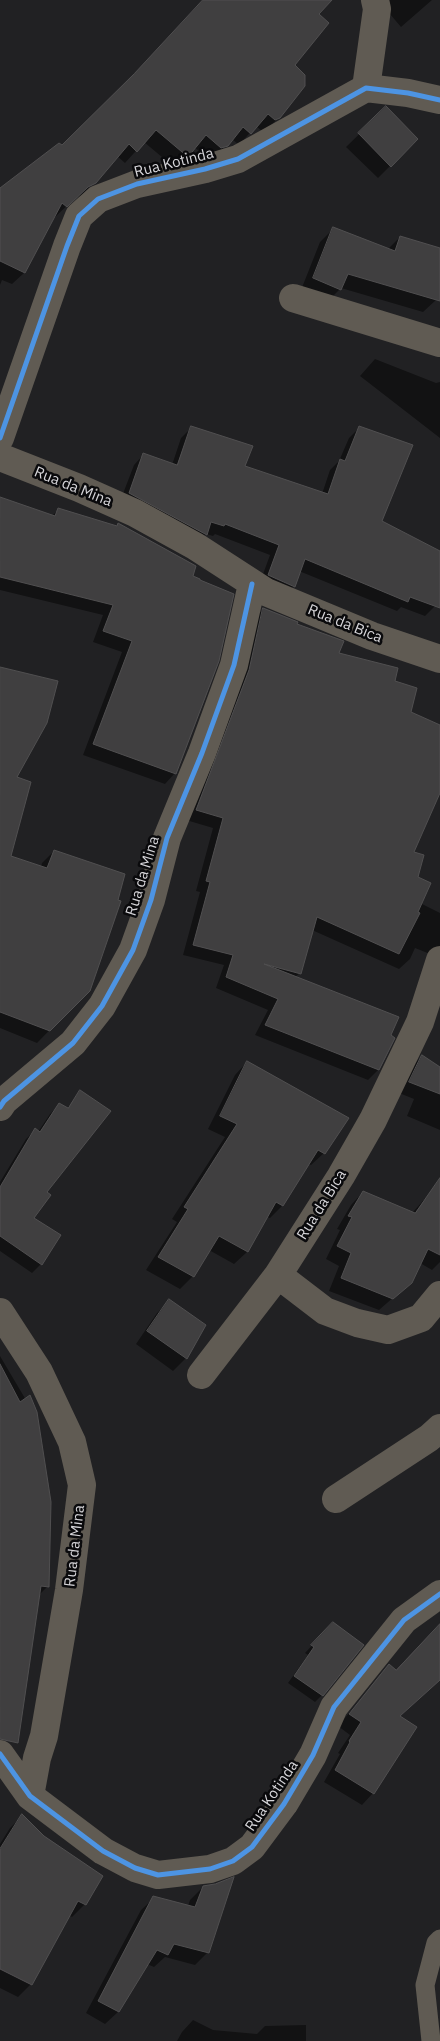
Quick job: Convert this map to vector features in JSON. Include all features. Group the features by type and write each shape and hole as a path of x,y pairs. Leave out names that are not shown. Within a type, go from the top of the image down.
{"street":[{"path":"375,0 377,9 366,88 408,93 440,100"},
{"name":"Rua Kotinda","path":"0,438 42,315 79,216 98,199 137,184 205,169 238,159 366,88"},
{"path":"293,298 440,343"},
{"name":"Rua da Mina","path":"0,457 79,488 135,513 227,564 252,584 234,665 202,753 167,838 150,900 133,950 102,1006 73,1043 4,1101 0,1107"},
{"name":"Rua da Bica","path":"252,584 266,592 372,636 440,659"},
{"name":"Rua da Bica","path":"202,1375 278,1275 341,1176 373,1120 420,1022 440,960"},
{"path":"278,1275 325,1311 357,1323 388,1330 421,1318 440,1295"},
{"name":"Rua da Mina","path":"0,1312 38,1372 72,1442 82,1485 70,1590 44,1736 37,1758 30,1796"},
{"path":"336,1498 429,1438 440,1428"},
{"name":"Rua Kotinda","path":"0,1754 30,1796 103,1851 135,1868 158,1875 210,1869 233,1861 252,1847 284,1804 313,1755 334,1707 404,1620 440,1594"}],"lane":[{"path":"431,2041 426,1985 436,1943 440,1939"}],"building":[{"path":"203,0 332,0 319,14 329,23 295,65 305,75 305,86 280,118 275,120 268,114 251,134 243,127 228,146 221,148 206,135 188,157 156,130 137,152 129,144 96,183 88,187 67,207 62,203 25,273 0,261 0,188 59,143 62,145 134,74"},
{"path":"386,106 418,139 391,167 358,133"},
{"path":"333,227 395,251 400,236 440,248 440,301 348,274 341,290 313,278"},
{"path":"191,426 253,446 245,466 328,494 340,459 345,461 359,426 413,445 382,521 440,551 440,608 410,597 408,602 305,559 295,587 268,575 279,545 225,524 224,526 211,522 207,535 129,493 143,453 177,465"},
{"path":"0,497 55,516 58,508 117,526 118,523 196,566 193,576 234,594 219,661 176,774 93,744 132,641 103,631 113,605 0,577"},
{"path":"263,608 298,622 297,624 344,641 339,653 398,668 395,681 417,688 411,712 440,725 440,793 414,852 424,855 418,877 431,883 418,912 420,913 399,954 317,917 301,974 264,964 399,1017 391,1035 395,1038 379,1070 265,1025 278,999 226,977 233,955 193,945 210,882 206,881 223,818 196,810 249,670"},
{"path":"0,667 58,681 47,723 17,777 31,782 11,856 47,868 54,850 125,874 118,900 121,901 90,991 50,1031 0,1012"},
{"path":"422,1055 440,1067 440,1094 409,1082"},
{"path":"247,1061 349,1118 325,1154 318,1150 283,1206 276,1202 248,1252 219,1236 194,1277 158,1257 188,1209 184,1207 237,1124 220,1116"},
{"path":"80,1090 111,1111 47,1192 51,1195 34,1218 61,1235 42,1265 0,1236 0,1187 35,1128 40,1132 59,1103 68,1108"},
{"path":"440,1178 440,1255 428,1249 412,1283 393,1299 341,1278 351,1253 337,1246 352,1217 348,1216 363,1191 415,1213"},
{"path":"169,1299 206,1325 187,1359 147,1331"},
{"path":"0,1364 20,1402 30,1395 37,1412 51,1502 49,1587 41,1586 18,1743 0,1739"},
{"path":"333,1622 364,1645 323,1696 294,1676 314,1647 311,1645"},
{"path":"440,1624 440,1680 400,1716 417,1727 374,1794 335,1770 349,1741 361,1722 349,1714 389,1664 396,1670"},
{"path":"22,1814 44,1836 103,1876 86,1905 78,1901 32,1985 0,1969 0,1849"},
{"path":"234,1877 209,1953 174,1944 168,1955 157,1950 119,2012 98,2001 153,1896 195,1907 203,1886"}],"cycle path":[{"path":"0,438 79,216 98,199 137,184 205,169 238,159 366,88 408,93 440,100"},
{"path":"0,1107 4,1101 73,1043 102,1006 133,950 151,900 167,838 202,753 234,665 252,584"},
{"path":"0,1754 30,1796 103,1851 135,1868 158,1875 210,1869 233,1861 252,1847 284,1804 313,1755 334,1707 404,1620 440,1594"}]}
